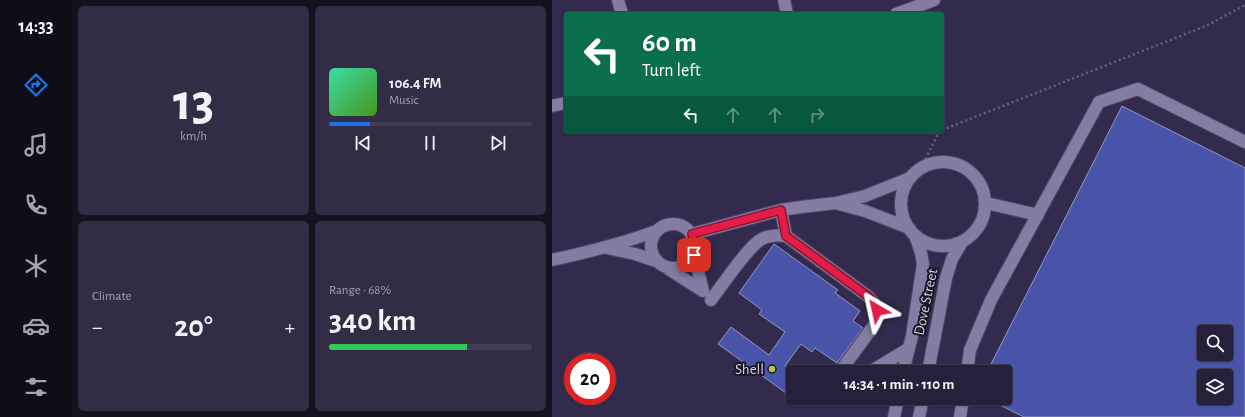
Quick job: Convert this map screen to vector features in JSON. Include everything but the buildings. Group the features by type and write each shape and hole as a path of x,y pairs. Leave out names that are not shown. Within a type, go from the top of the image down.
{"street":[{"path":"618,0 621,12"},
{"path":"784,0 787,12"},
{"path":"901,12 934,0"},
{"path":"968,365 970,350 991,300 1099,102 1138,89 1245,142"},
{"path":"552,106 564,103"},
{"name":"Dove Street","path":"905,365 915,317 923,264 912,232 903,216 901,203 904,190 910,178 922,168 933,163 946,162 958,165 969,171 978,180 984,191 986,204 980,226 972,235 962,242 950,246 938,246 926,242 912,232"},
{"path":"692,234 781,210 836,203 865,196 910,178"},
{"path":"836,203 865,211 912,232"},
{"path":"986,204 1038,215"},
{"path":"781,210 786,236"},
{"path":"552,260 605,248 638,238 656,231 662,226 668,224 682,225 688,229 695,241 696,248 694,255 691,260 680,268 667,268"},
{"path":"656,231 650,246 656,261"},
{"path":"711,300 755,243 769,236 786,236 869,297 876,305 877,317 875,324 845,365"},
{"name":"Dove Street","path":"929,365 946,278 952,258 962,242"},
{"path":"605,248 635,254 656,261 702,291 694,255"},
{"path":"882,365 908,349"},
{"path":"894,417 897,405"},
{"path":"919,417 922,405"},
{"path":"960,417 962,405"}],"path":[{"path":"944,129 1206,26 1245,5"},
{"path":"922,168 938,134"}],"place":[{"name":"Shell","path":"772,369"}],"route":[{"path":"694,255 696,248 692,234 781,210 786,236 869,297 876,305 877,310"}]}
